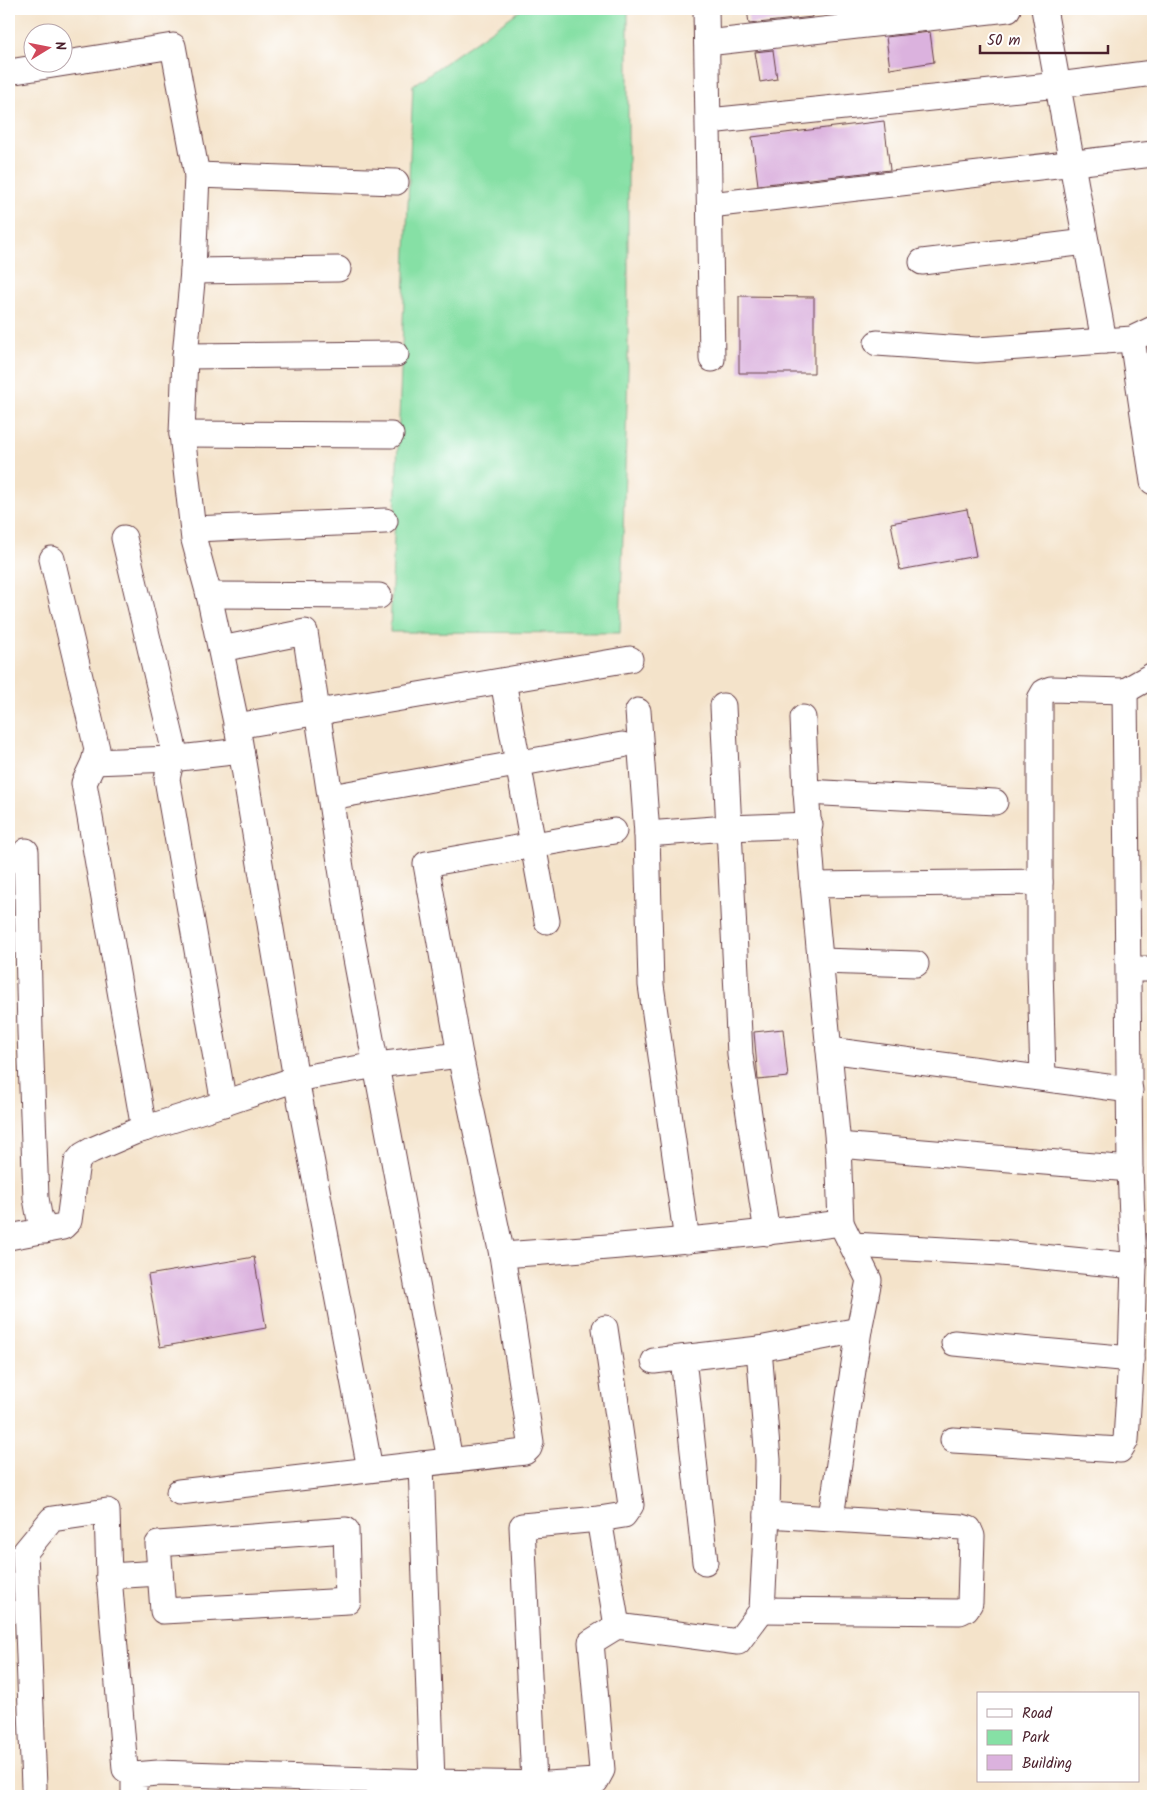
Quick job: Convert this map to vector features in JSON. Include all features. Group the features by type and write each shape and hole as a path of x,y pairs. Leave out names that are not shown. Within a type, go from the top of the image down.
{"street":[{"path":"706,9 712,359"},
{"path":"707,43 1008,9"},
{"path":"1044,9 1104,340"},
{"path":"9,72 173,46 197,175 185,356 182,434 194,540 209,595 241,751 296,1079 370,1469"},
{"path":"708,121 1058,86 1153,74"},
{"path":"710,205 1153,154"},
{"path":"197,175 396,182"},
{"path":"922,262 1086,242"},
{"path":"192,271 338,269"},
{"path":"878,343 977,350 1104,340 1142,334 1153,482"},
{"path":"185,356 396,354"},
{"path":"182,434 391,435"},
{"path":"193,530 385,521"},
{"path":"124,538 174,749 167,779 224,1104"},
{"path":"52,559 97,749 94,762 84,783 144,1129"},
{"path":"209,595 379,596"},
{"path":"220,649 305,632 350,928 450,1460"},
{"path":"236,726 630,659"},
{"path":"1043,1078 1040,699 1044,692 1051,689 1125,691 1153,675"},
{"path":"503,681 547,921"},
{"path":"953,1440 1120,1450 1126,1440 1134,1266 1130,1169 1125,691"},
{"path":"723,706 740,1055 767,1233"},
{"path":"638,711 647,834 651,985 687,1241"},
{"path":"803,718 813,885 838,1145 841,1223 869,1280 859,1330 831,1517"},
{"path":"331,797 622,745"},
{"path":"94,762 171,759 241,751"},
{"path":"806,792 995,802"},
{"path":"647,834 728,828 810,825"},
{"path":"178,1492 524,1452 529,1448 531,1442 502,1256 460,1055 426,864 614,831"},
{"path":"26,852 29,1024 36,1198 39,1215 45,1231"},
{"path":"813,885 1040,882"},
{"path":"821,960 916,964"},
{"path":"1129,969 1153,968"},
{"path":"829,1050 1130,1090"},
{"path":"9,1237 63,1227 69,1221 77,1162 83,1155 144,1129 296,1079 460,1055"},
{"path":"838,1145 1130,1169"},
{"path":"502,1256 687,1241 841,1223"},
{"path":"852,1245 1000,1253 1134,1266"},
{"path":"543,1788 522,1526 624,1515 631,1505 605,1328"},
{"path":"654,1362 759,1350 859,1330"},
{"path":"954,1342 1131,1359"},
{"path":"34,1787 25,1552 52,1519 107,1511 109,1576 125,1769 134,1786 158,1773 432,1782 543,1788 596,1781 602,1770 591,1642 617,1626 738,1642 762,1610 768,1460 759,1350"},
{"path":"683,1358 705,1562"},
{"path":"421,1464 432,1782"},
{"path":"762,1610 960,1612 966,1610 970,1603 972,1536 969,1529 831,1517 767,1515"},
{"path":"600,1519 617,1626"},
{"path":"346,1530 348,1601 163,1611 160,1573 158,1544 346,1530"},
{"path":"109,1576 160,1573"}],"green space":[{"path":"522,9 628,9 628,370 620,633 390,632 413,85"}],"building":[{"path":"747,9 811,9 812,17 749,24"},
{"path":"930,32 934,62 890,69 886,37"},
{"path":"773,50 777,79 760,82 755,52"},
{"path":"884,121 890,170 758,185 752,137"},
{"path":"739,296 814,297 814,373 739,373"},
{"path":"967,509 976,556 900,570 891,523"},
{"path":"783,1029 788,1077 758,1080 754,1032"},
{"path":"254,1257 266,1328 160,1347 148,1275"}]}
